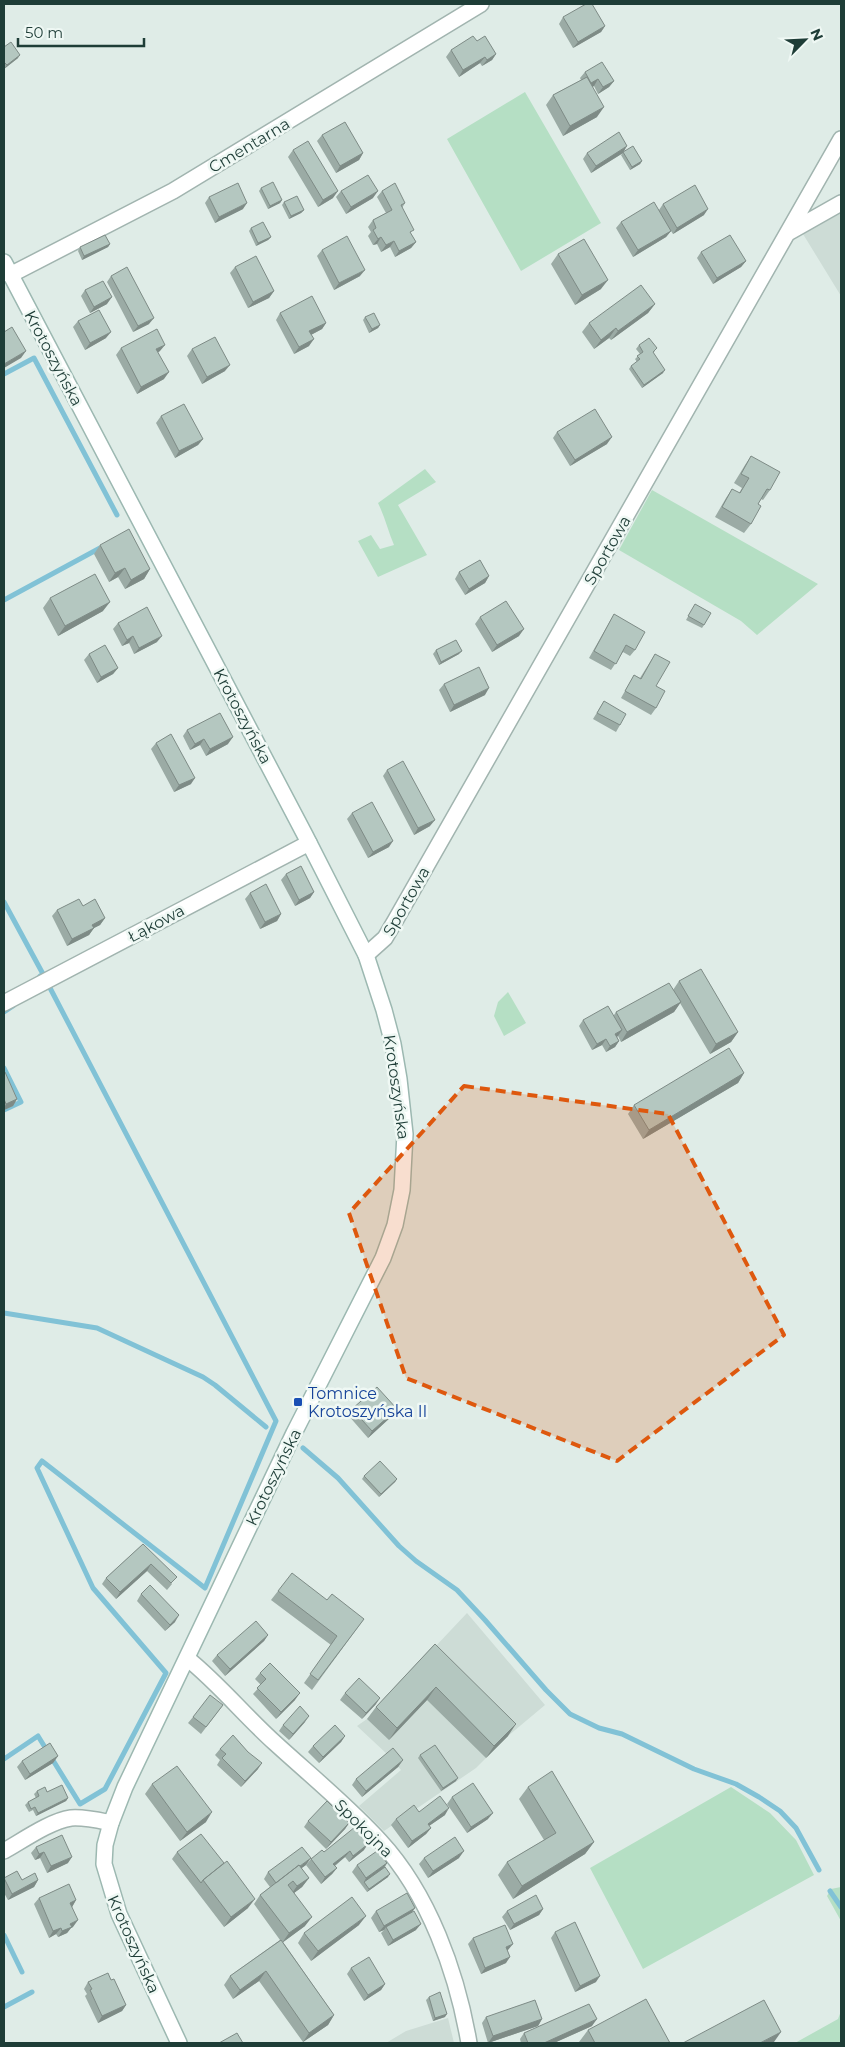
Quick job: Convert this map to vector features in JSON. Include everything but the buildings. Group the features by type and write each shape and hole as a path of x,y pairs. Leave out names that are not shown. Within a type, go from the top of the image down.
{"street":[{"name":"Cmentarna","path":"7,268 174,190 481,4"},
{"name":"Sportowa","path":"366,955 385,938 395,921 841,139"},
{"path":"787,234 841,204"},
{"name":"Krotoszyńska","path":"7,268 366,955 393,1044 403,1111 405,1152 402,1190 395,1225 383,1258 290,1441 188,1659 125,1787 110,1823 105,1845 104,1864 110,1890 118,1914 179,2043"},
{"name":"Łąkowa","path":"4,1003 309,843"},
{"name":"Spokojna","path":"188,1659 206,1674 267,1736 380,1841 408,1876 432,1919 461,2007 468,2043"},
{"path":"4,1851 52,1825 70,1818 87,1818 110,1823"}],"highlighted area":[{"path":"464,1086 668,1114 784,1335 617,1461 406,1378 349,1213"}],"shaded area":[{"path":"841,213 841,296 803,234"},
{"path":"467,1613 545,1705 508,1736 476,1768 384,1831 359,1806 401,1770 357,1726 367,1719"},
{"path":"448,2018 454,2043 386,2043 406,2031"}],"green space":[{"path":"525,92 601,223 521,271 447,139"},
{"path":"425,469 436,482 398,505 427,555 378,577 358,541 371,535 380,549 394,545 378,503"},
{"path":"652,490 818,584 757,635 741,621 619,550"},
{"path":"508,992 526,1023 504,1036 494,1016 498,1002"},
{"path":"731,1787 770,1813 796,1840 814,1875 643,1969 590,1868"},
{"path":"841,1887 841,1921 827,1896 831,1889"},
{"path":"841,2011 841,2043 795,2043 838,2019"}],"waterway":[{"path":"4,374 34,358 117,515"},
{"path":"4,600 100,548"},
{"path":"4,902 43,974 40,976"},
{"path":"4,1759 38,1736 80,1804 105,1789 166,1673 93,1588 37,1468 42,1461 205,1588 276,1421 49,986 47,987"},
{"path":"4,1012 13,1006"},
{"path":"4,1068 21,1102 4,1110"},
{"path":"4,1313 97,1328 203,1377 266,1427"},
{"path":"303,1448 338,1478 399,1546 416,1561 457,1590 546,1690 570,1714 599,1728 622,1734 694,1769 736,1784 759,1797 780,1811 796,1828 819,1870"},
{"path":"830,1891 841,1907"},
{"path":"4,1935 22,1972"},
{"path":"4,2007 32,1992"}],"place":[{"name":"Tomnice Krotoszyńska II","path":"298,1402"}]}
